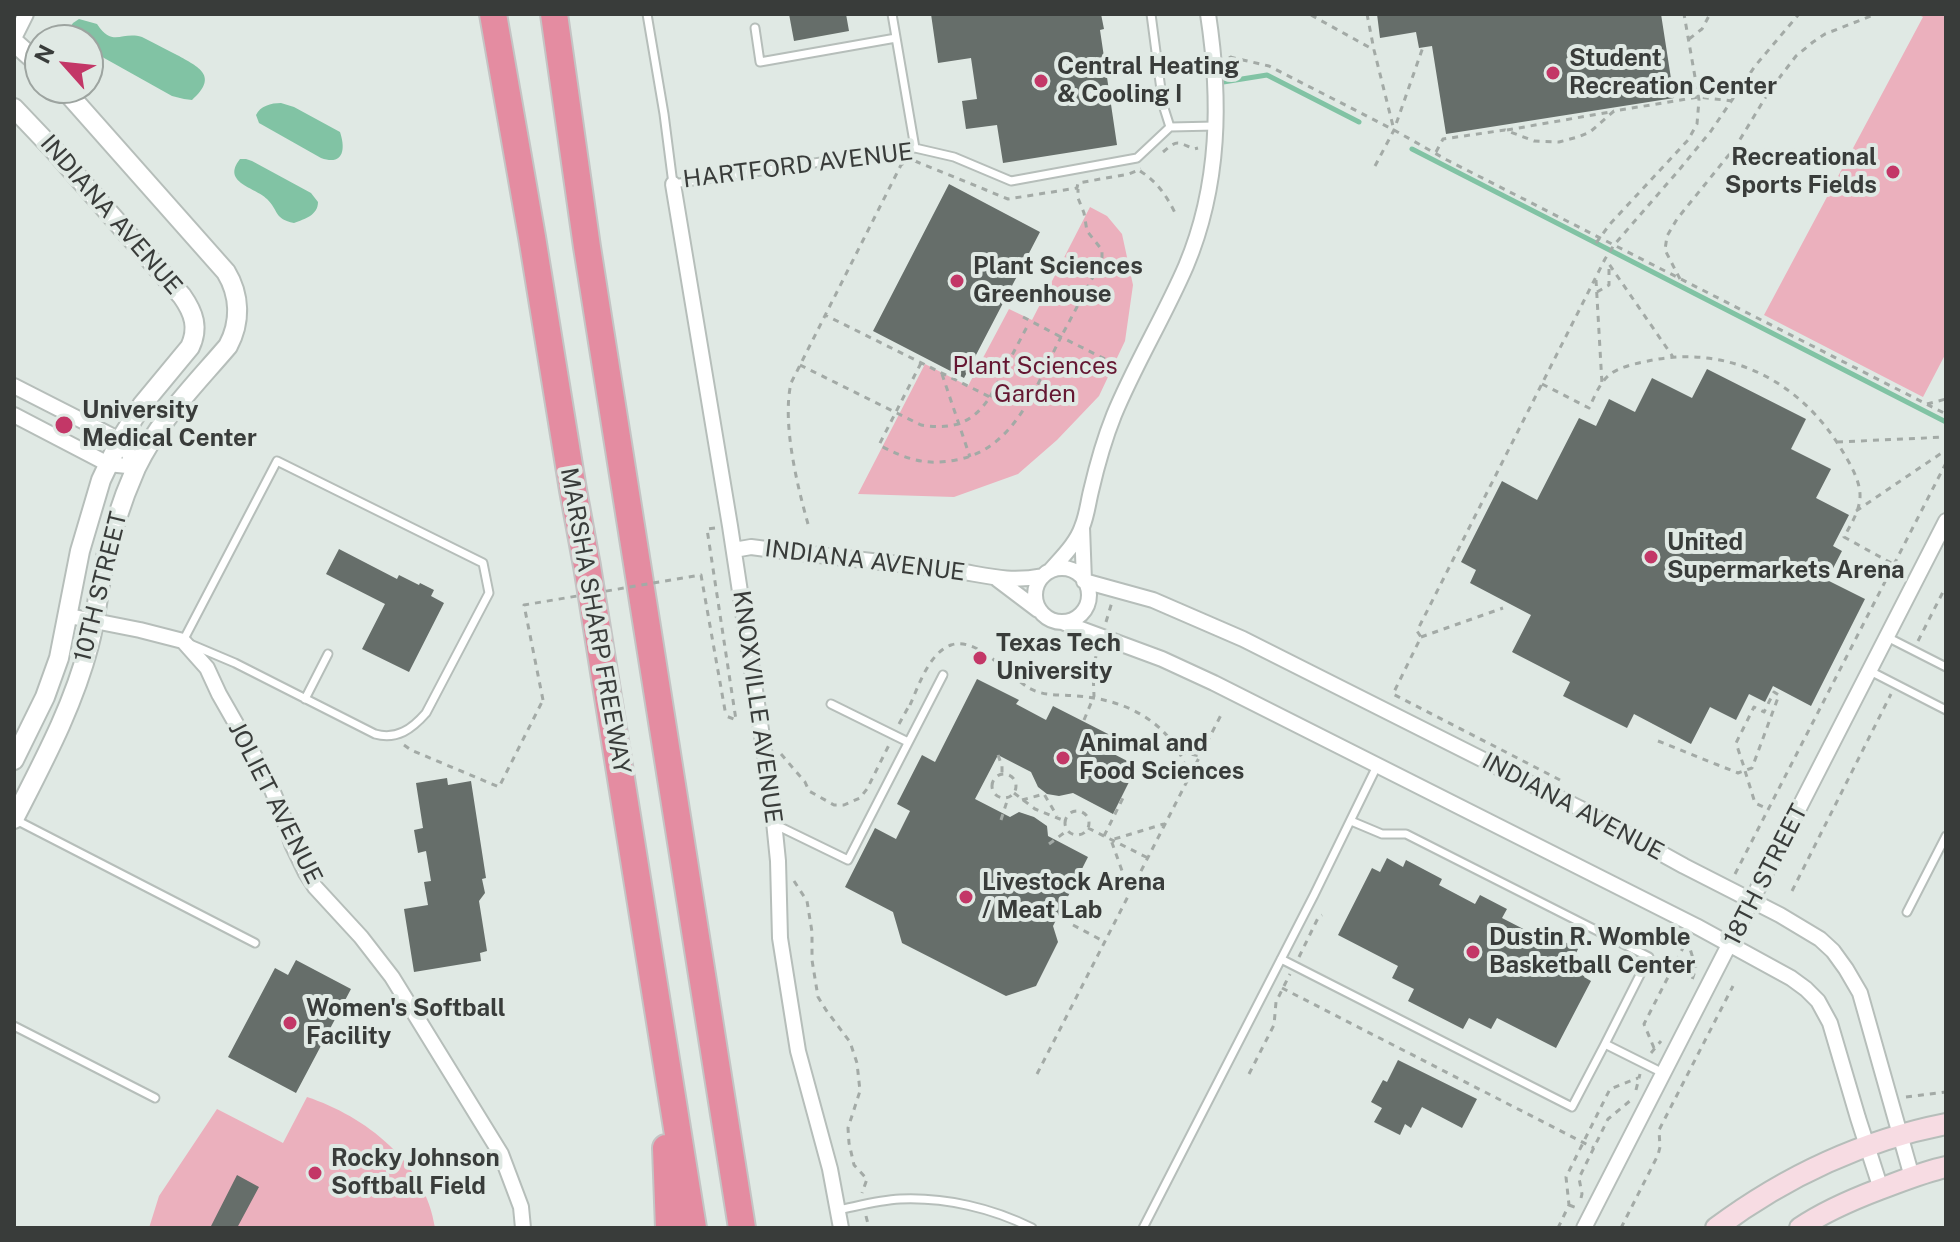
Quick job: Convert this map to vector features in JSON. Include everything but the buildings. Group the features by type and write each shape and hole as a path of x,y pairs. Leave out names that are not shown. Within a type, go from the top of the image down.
{"highway":[{"name":"MARSHA SHARP FREEWAY","path":"493,14 590,582 693,1228"},
{"name":"MARSHA SHARP FREEWAY","path":"554,14 587,247 733,1172 745,1228"},
{"path":"661,1020 669,1228"}],"main road":[{"path":"1716,1228 1761,1196 1809,1168 1866,1146 1946,1124"},
{"path":"1800,1228 1830,1209 1946,1167"}],"street":[{"path":"14,40 26,14"},
{"path":"1082,527 1084,581 1088,593 1084,610 1071,620 1054,621 1041,612 1036,590 1074,543 1082,527 1101,448 1114,415 1171,300 1199,231 1217,126 1215,58 1208,14"},
{"name":"INDIANA AVENUE","path":"77,104 226,272 237,300 235,329"},
{"name":"INDIANA AVENUE","path":"14,108 182,296 194,314 195,329"},
{"name":"KNOXVILLE AVENUE","path":"673,184 734,550 774,824 780,938 798,1051 830,1169 841,1228"},
{"name":"10TH STREET","path":"14,760 53,677 64,642 84,532 94,497 120,440 148,397 190,347 195,329"},
{"name":"10TH STREET","path":"14,819 68,708 86,656 114,525 137,467 167,416 228,346 235,329"},
{"path":"14,386 120,440 137,467"},
{"path":"14,415 108,464 137,467"},
{"name":"18TH STREET","path":"1584,1228 1946,521"},
{"name":"INDIANA AVENUE","path":"734,550 751,547 955,571 997,579 1047,574"},
{"path":"1047,574 1067,569 1084,581"},
{"name":"INDIANA AVENUE","path":"997,579 1041,612"},
{"name":"INDIANA AVENUE","path":"1084,581 1153,600 1243,639 1552,794 1753,900 1820,939 1833,951 1860,993 1912,1177"},
{"path":"69,616 183,641"},
{"name":"INDIANA AVENUE","path":"1062,622 1201,677 1730,944 1791,978 1818,1001 1830,1023 1881,1189"},
{"name":"JOLIET AVENUE","path":"183,641 207,668 267,778 306,873 392,977 501,1154 521,1207 523,1228"}],"lane":[{"name":"HARTFORD AVENUE","path":"647,14 673,184 915,148 954,157 1011,181 1137,158 1170,127"},
{"path":"892,14 915,148"},
{"path":"1151,14 1163,105 1170,127 1217,126"},
{"path":"755,28 760,62 896,38"},
{"path":"277,461 483,563 489,593 426,713 402,733 385,737 375,734 235,663 183,641 277,461"},
{"path":"1887,637 1946,667"},
{"path":"305,699 328,654"},
{"path":"1870,671 1946,710"},
{"path":"774,824 848,860 943,675"},
{"path":"831,704 908,742"},
{"path":"1143,1228 1377,766"},
{"path":"14,819 255,943"},
{"path":"1281,959 1572,1107 1649,957 1406,834 1382,834 1351,821"},
{"path":"1907,912 1946,836"},
{"path":"14,1026 155,1098"},
{"path":"1605,1044 1663,1073"},
{"path":"838,1210 898,1199 946,1201 984,1209 1032,1228"}],"path":[{"path":"1367,14 1394,130"},
{"path":"1596,243 1688,140 1697,124 1699,97 1684,14"},
{"path":"1689,39 1702,29 1710,14"},
{"path":"1421,637 1417,631 1614,245 1679,170 1755,66 1799,14"},
{"path":"1680,279 1665,250 1667,236 1677,219 1736,146 1770,90 1796,56 1813,42 1825,34 1876,14"},
{"path":"1311,15 1374,50"},
{"path":"1375,166 1394,130 1423,47"},
{"path":"1230,57 1269,66 1946,414"},
{"path":"1435,153 1443,139 1699,97 1732,101"},
{"path":"1505,130 1534,141 1559,142 1590,132 1614,111"},
{"path":"1159,156 1174,143 1180,142 1194,149 1215,143"},
{"path":"808,524 800,495 788,418 789,392 901,165 914,161 1008,199 1077,188"},
{"path":"921,363 879,445 897,455 925,463 970,457 992,447 1023,412 1102,260 1102,250 1087,231 1078,198 1078,183 1139,171 1149,164"},
{"path":"1139,171 1154,181 1177,217"},
{"path":"1597,292 1609,285 1609,264 1673,357"},
{"path":"1596,276 1602,384"},
{"path":"825,315 990,397"},
{"path":"1023,317 1120,367"},
{"path":"800,365 921,425 938,428 959,423 983,408 1030,321"},
{"path":"1542,384 1589,408 1608,376 1617,371 1640,362 1684,356 1714,358 1746,367 1772,380 1803,401 1837,442 1850,464 1860,498 1844,537 1893,564"},
{"path":"942,373 970,457"},
{"path":"1927,404 1946,399"},
{"path":"1837,442 1946,437"},
{"path":"1856,511 1946,450"},
{"path":"1734,875 1946,464 1933,458"},
{"path":"402,733 404,746 499,787 543,700 524,605 701,575 726,716 736,720 707,529 715,528"},
{"path":"1913,650 1946,586"},
{"path":"1104,628 1113,598"},
{"path":"1503,608 1421,637 1393,694 1559,779"},
{"path":"776,746 809,791 834,805 844,805 860,798 934,657 957,644 980,651 1028,688 1038,692 1121,704 1144,716 1161,730 1177,751 1189,777"},
{"path":"1084,720 1093,698 1097,651"},
{"path":"1792,891 1896,684"},
{"path":"1658,741 1738,773 1745,770 1752,768 1779,695 1774,692 1764,712 1754,707 1736,743 1745,770 1755,803 1768,809"},
{"path":"910,704 924,712"},
{"path":"1037,1074 1222,713"},
{"path":"1177,751 1200,756"},
{"path":"998,755 1002,774"},
{"path":"1001,820 1016,782 1011,776 1002,774"},
{"path":"1002,774 993,781 993,790 1000,797 1008,798"},
{"path":"1014,793 1035,809 1065,821 1068,830 1076,835 1088,828 1089,818 1083,812 1074,811 1065,821"},
{"path":"1022,800 1044,794 1058,818"},
{"path":"1104,836 1123,798"},
{"path":"1111,840 1165,823"},
{"path":"1088,828 1148,858"},
{"path":"1049,844 1068,830"},
{"path":"1111,840 1130,893"},
{"path":"778,869 797,883 807,901 818,997 850,1042 857,1063 860,1091 848,1128 849,1143 854,1165 867,1179 862,1193 869,1228"},
{"path":"1249,1074 1274,1025 1276,1002 1282,988 1322,915"},
{"path":"1073,925 1105,942"},
{"path":"1654,1048 1644,1024 1687,940 1696,968 1687,991"},
{"path":"1621,1228 1658,1155 1659,1130 1733,986"},
{"path":"1282,988 1594,1148"},
{"path":"1569,1205 1577,1208 1582,1194 1579,1178 1608,1119 1630,1102 1645,1064 1661,1042"},
{"path":"1558,1228 1569,1205 1566,1177 1610,1089 1638,1078"},
{"path":"1906,1097 1946,1092"}],"green space":[{"name":"Recreational Sports Fields","path":"1917,14 1946,14 1946,353 1923,397 1764,315 1923,17"},
{"name":"Plant Sciences Garden","path":"1090,207 1107,216 1122,234 1133,285 1125,341 1099,396 1057,440 1018,474 954,497 858,494 925,364 968,386 1009,309 1032,320"},
{"path":"307,1097 350,1116 389,1145 419,1183 435,1228 149,1228 159,1196 217,1109 283,1143"}],"shaded area":[{"path":"79,19 97,24 72,24"},
{"path":"104,32 113,37 142,37 199,68 205,78 200,92 192,100 172,96 104,58"},
{"path":"281,103 340,132 343,145 341,155 334,160 321,158 259,123 256,115 260,109"},
{"path":"240,159 252,161 311,193 318,202 316,210 294,223 283,219 267,199 237,179 235,167"}],"waterway":[{"path":"1217,83 1267,75 1359,122"},
{"path":"1412,149 1946,422"}],"place":[{"name":"Student Recreation Center","path":"1553,73"},
{"name":"Central Heating & Cooling I","path":"1041,81"},
{"name":"Recreational Sports Fields","path":"1893,172"},
{"name":"Plant Sciences Greenhouse","path":"957,281"},
{"name":"University Medical Center","path":"64,425"},
{"name":"United Supermarkets Arena","path":"1651,557"},
{"name":"Texas Tech University","path":"980,658"},
{"name":"Animal and Food Sciences","path":"1063,758"},
{"name":"Livestock Arena / Meat Lab","path":"966,897"},
{"name":"Dustin R. Womble Basketball Center","path":"1473,952"},
{"name":"Women's Softball Facility","path":"290,1023"},
{"name":"Rocky Johnson Softball Field","path":"315,1173"}]}
